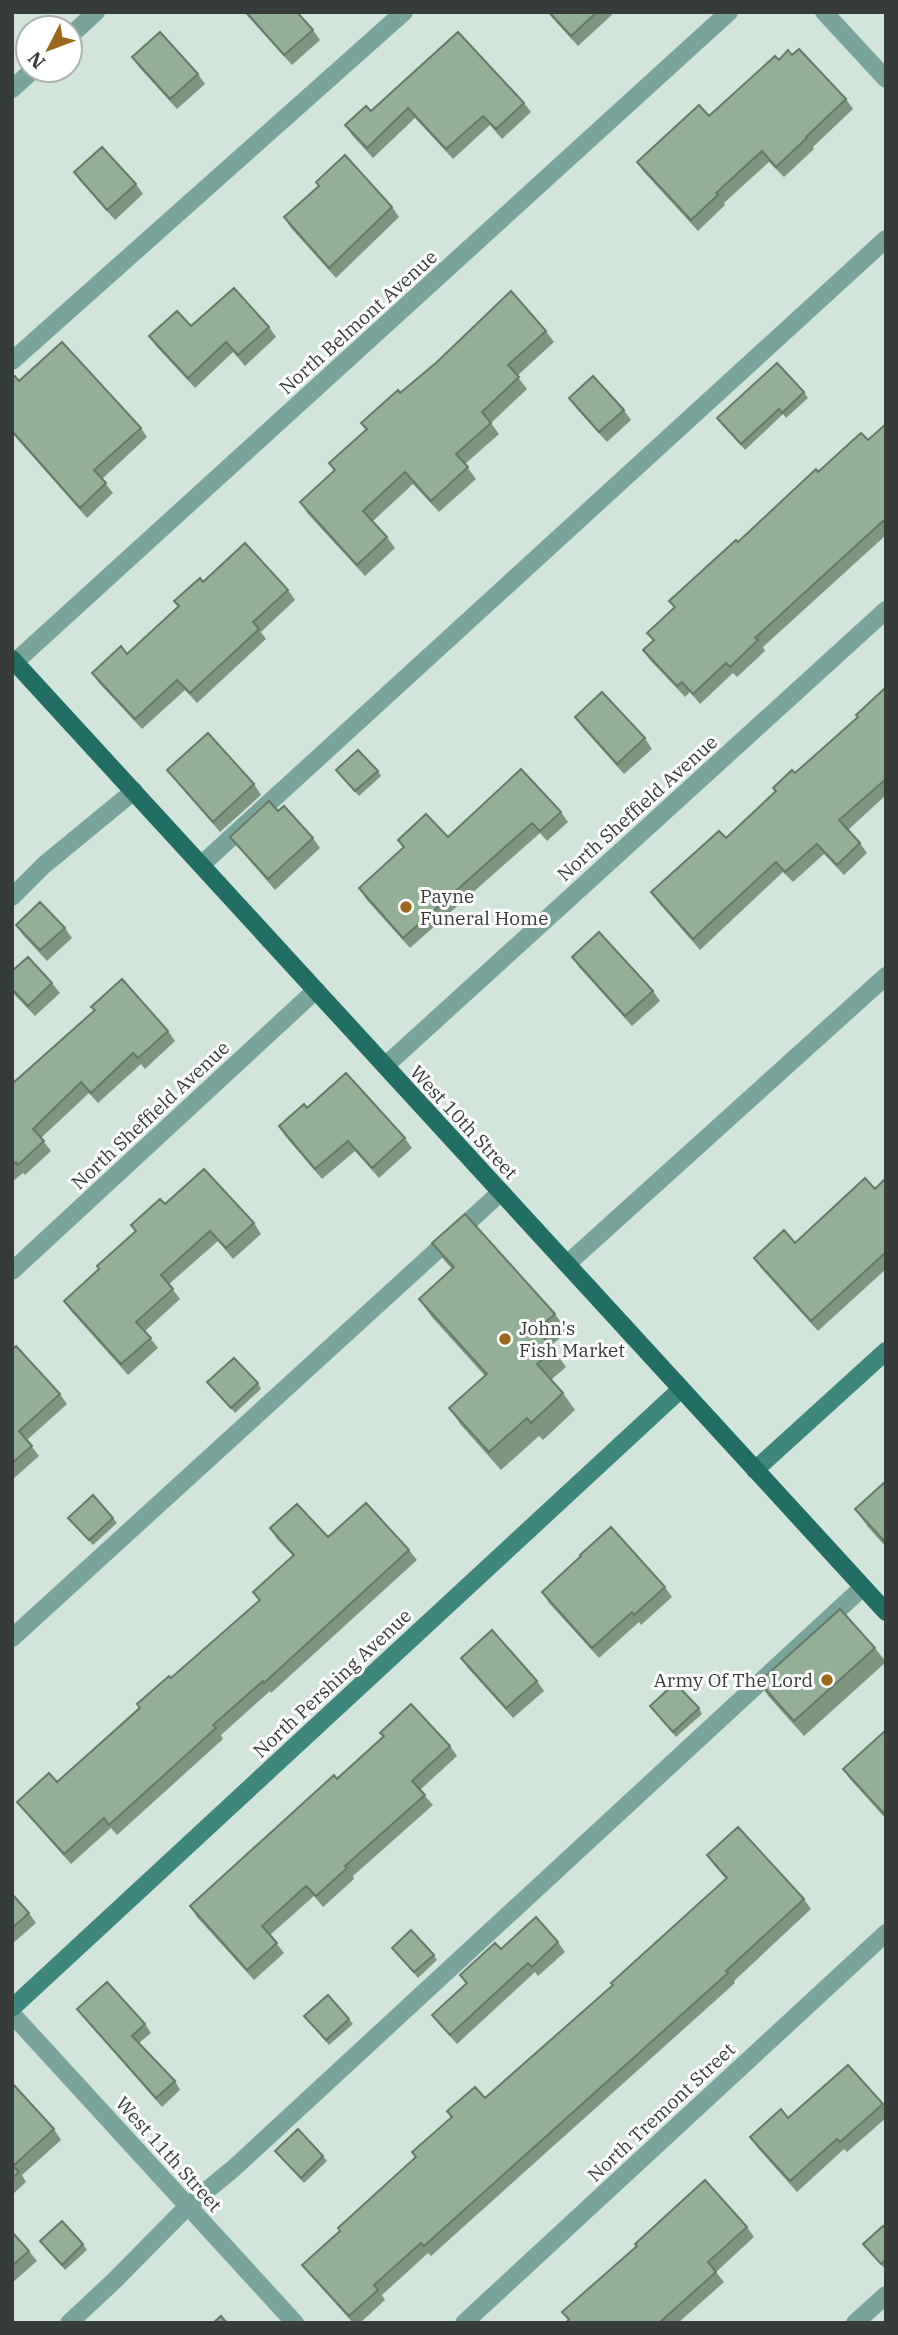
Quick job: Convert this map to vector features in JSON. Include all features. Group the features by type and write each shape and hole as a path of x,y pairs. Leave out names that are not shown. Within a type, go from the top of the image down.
{"main road":[{"name":"West 10th Street","path":"14,661 886,1612"}],"street":[{"path":"12,361 404,12"},
{"name":"North Belmont Avenue","path":"14,661 729,12"},
{"path":"824,12 886,79"},
{"path":"201,865 886,239"},
{"name":"North Sheffield Avenue","path":"385,1066 886,610"},
{"path":"12,897 44,865 134,791"},
{"path":"567,1264 886,976"},
{"name":"North Sheffield Avenue","path":"12,1271 316,990"},
{"path":"12,1638 500,1192"},
{"path":"755,1470 886,1351"},
{"name":"North Pershing Avenue","path":"12,2008 681,1389"},
{"path":"69,2323 188,2206 234,2168 863,1587"},
{"name":"North Tremont Street","path":"464,2323 886,1933"},
{"name":"West 11th Street","path":"12,2014 295,2323"},
{"path":"855,2323 886,2295"}],"building":[{"path":"246,12 297,12 313,30 284,55"},
{"path":"549,12 597,12 571,36"},
{"path":"160,32 198,74 170,99 132,57"},
{"path":"458,32 524,103 496,129 483,116 446,149 408,108 367,148 345,125 366,106 371,111"},
{"path":"799,49 846,99 776,167 762,151 691,220 637,162 699,105 709,116 775,56 779,60 788,50 792,55"},
{"path":"102,147 136,184 107,210 74,172"},
{"path":"345,155 392,207 329,268 284,217 319,186 316,182"},
{"path":"234,288 269,327 238,355 226,342 188,378 149,336 177,311 191,326"},
{"path":"511,291 546,331 508,365 519,377 482,412 491,423 456,454 468,467 431,501 405,472 363,511 387,537 357,565 300,502 335,470 329,463 367,429 361,423 398,390 400,393 437,362"},
{"path":"62,342 141,428 94,470 106,483 80,508 12,431 12,378 15,376 19,381"},
{"path":"777,363 804,392 782,413 779,409 741,444 717,418"},
{"path":"593,376 624,410 599,432 569,398"},
{"path":"886,424 886,524 883,521 755,638 758,640 730,667 726,663 693,694 682,682 677,686 643,650 654,640 647,633 675,607 669,601 736,540 738,542 816,469 818,472 861,433 868,440"},
{"path":"245,543 288,590 253,622 259,629 190,693 177,680 135,719 92,673 121,646 127,654 179,606 174,601 200,578 203,582"},
{"path":"885,688 886,779 839,820 860,843 837,865 817,844 785,872 776,862 693,939 651,892 719,831 726,838 776,791 773,788 792,770 795,773 858,717 856,715"},
{"path":"602,692 645,738 617,764 575,717"},
{"path":"208,733 254,784 213,822 167,770"},
{"path":"358,750 378,771 355,791 336,770"},
{"path":"521,769 561,812 540,831 532,823 403,938 359,888 404,847 398,840 426,814 448,837"},
{"path":"269,801 278,811 284,806 313,838 268,879 230,837"},
{"path":"40,902 65,928 40,950 16,925"},
{"path":"599,932 653,991 625,1016 572,957"},
{"path":"28,957 52,983 28,1006 12,989 12,971"},
{"path":"122,979 168,1031 138,1058 133,1053 91,1093 81,1082 33,1129 44,1141 18,1165 16,1162 12,1165 12,1084 95,1010 91,1007"},
{"path":"346,1073 405,1138 372,1168 348,1141 315,1169 279,1126 304,1104 307,1108"},
{"path":"204,1169 254,1223 226,1248 210,1231 161,1275 173,1289 136,1322 151,1338 121,1364 64,1301 136,1231 131,1225 160,1199 165,1204"},
{"path":"865,1178 875,1189 886,1178 886,1252 811,1321 754,1258 784,1230 795,1243"},
{"name":"John's Fish Market","path":"465,1214 555,1314 536,1330 554,1349 537,1364 563,1393 531,1423 527,1418 489,1452 449,1408 487,1374 419,1299 454,1267 432,1243"},
{"path":"16,1346 60,1394 19,1431 32,1446 12,1463 12,1349"},
{"path":"234,1358 258,1383 231,1408 207,1382"},
{"path":"886,1481 886,1543 855,1509"},
{"path":"93,1495 113,1518 89,1540 68,1518"},
{"path":"366,1503 409,1550 264,1683 263,1681 213,1725 216,1728 109,1825 104,1818 64,1854 17,1802 49,1773 57,1782 140,1708 137,1704 260,1600 253,1592 294,1555 270,1528 297,1504 328,1537"},
{"path":"611,1527 665,1587 592,1648 542,1592"},
{"name":"Army Of The Lord","path":"840,1609 875,1648 794,1721 759,1682"},
{"path":"492,1630 537,1681 506,1708 461,1658"},
{"path":"675,1683 699,1708 673,1732 650,1706"},
{"path":"411,1704 450,1746 412,1781 425,1795 345,1866 347,1868 316,1896 306,1886 262,1926 277,1943 247,1970 190,1906 334,1775 337,1779 384,1736 380,1733"},
{"path":"886,1730 886,1816 843,1769"},
{"path":"738,1827 804,1899 726,1971 728,1973 424,2246 421,2243 374,2285 378,2290 349,2316 302,2265 340,2231 338,2228 416,2157 412,2152 452,2117 447,2111 475,2087 485,2098 613,1985 611,1983 727,1878 707,1855"},
{"path":"12,1894 29,1913 12,1928"},
{"path":"536,1917 558,1942 532,1967 528,1963 450,2035 432,2015 467,1983 460,1975 495,1943 501,1949"},
{"path":"411,1930 434,1955 414,1972 392,1948"},
{"path":"107,1982 145,2024 132,2036 175,2081 156,2098 77,2009"},
{"path":"328,1995 349,2019 326,2040 304,2016"},
{"path":"848,2065 883,2104 840,2142 837,2139 790,2181 750,2137 781,2109 788,2118"},
{"path":"12,2083 54,2129 13,2166 19,2172 12,2178"},
{"path":"298,2129 323,2156 301,2178 275,2151"},
{"path":"705,2180 747,2227 708,2262 716,2272 659,2323 566,2323 569,2319 562,2312 637,2246 635,2244"},
{"path":"62,2221 83,2244 62,2265 40,2241"},
{"path":"883,2226 886,2229 886,2260 881,2264 863,2244"},
{"path":"12,2232 29,2251 12,2266"},
{"path":"221,2316 227,2323 213,2323"}],"place":[{"name":"Payne Funeral Home","path":"406,907"},
{"name":"John's Fish Market","path":"505,1339"},
{"name":"Army Of The Lord","path":"827,1680"}]}
